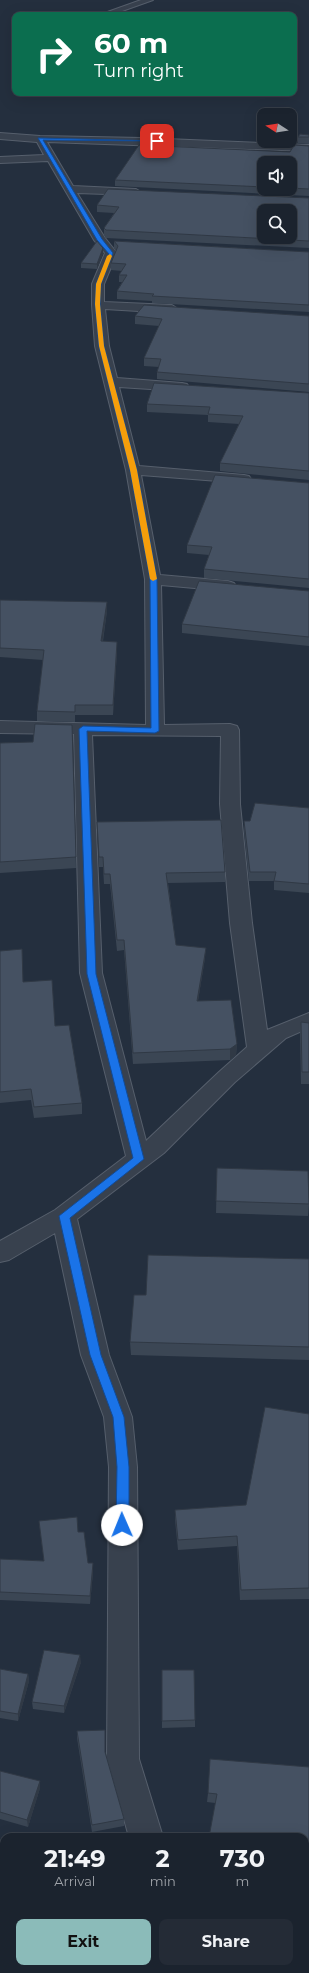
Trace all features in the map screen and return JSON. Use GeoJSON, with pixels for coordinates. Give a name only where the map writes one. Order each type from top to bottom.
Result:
{"type":"FeatureCollection","features":[{"type":"Feature","properties":{"kind":"street"},"geometry":{"type":"LineString","coordinates":[[112,12],[149,0]]}},
{"type":"Feature","properties":{"kind":"street"},"geometry":{"type":"LineString","coordinates":[[0,136],[40,139],[142,141],[309,148]]}},
{"type":"Feature","properties":{"kind":"street"},"geometry":{"type":"LineString","coordinates":[[40,139],[100,240],[111,253],[98,284],[98,304],[102,346],[134,470],[154,579],[155,731]]}},
{"type":"Feature","properties":{"kind":"street"},"geometry":{"type":"LineString","coordinates":[[0,160],[52,158]]}},
{"type":"Feature","properties":{"kind":"street"},"geometry":{"type":"LineString","coordinates":[[69,189],[149,193]]}},
{"type":"Feature","properties":{"kind":"street"},"geometry":{"type":"LineString","coordinates":[[103,242],[119,242]]}},
{"type":"Feature","properties":{"kind":"street"},"geometry":{"type":"LineString","coordinates":[[98,304],[184,310]]}},
{"type":"Feature","properties":{"kind":"street"},"geometry":{"type":"LineString","coordinates":[[111,382],[198,388]]}},
{"type":"Feature","properties":{"kind":"street"},"geometry":{"type":"LineString","coordinates":[[134,470],[256,480]]}},
{"type":"Feature","properties":{"kind":"street"},"geometry":{"type":"LineString","coordinates":[[154,579],[247,588]]}},
{"type":"Feature","properties":{"kind":"street"},"geometry":{"type":"LineString","coordinates":[[0,727],[155,731],[230,730],[230,804],[241,923],[259,1050]]}},
{"type":"Feature","properties":{"kind":"street"},"geometry":{"type":"LineString","coordinates":[[83,729],[91,974],[139,1159]]}},
{"type":"Feature","properties":{"kind":"street"},"geometry":{"type":"LineString","coordinates":[[0,1253],[64,1216],[155,1147],[227,1077],[278,1033],[309,1020]]}},
{"type":"Feature","properties":{"kind":"street"},"geometry":{"type":"LineString","coordinates":[[64,1216],[95,1355],[118,1417],[123,1467],[123,1759],[145,1833]]}},
{"type":"Feature","properties":{"kind":"building"},"geometry":{"type":"Polygon","coordinates":[[[300,134],[309,135],[309,137],[298,137],[300,134]]]}},
{"type":"Feature","properties":{"kind":"building"},"geometry":{"type":"Polygon","coordinates":[[[139,145],[290,152],[292,148],[297,148],[297,145],[309,146],[309,189],[297,188],[297,156],[257,156],[257,187],[115,180],[139,145]]]}},
{"type":"Feature","properties":{"kind":"building"},"geometry":{"type":"Polygon","coordinates":[[[108,189],[309,198],[309,241],[297,240],[297,204],[257,204],[257,238],[106,230],[104,228],[119,207],[97,205],[108,189]]]}},
{"type":"Feature","properties":{"kind":"building"},"geometry":{"type":"Polygon","coordinates":[[[97,241],[103,248],[97,264],[81,263],[97,241]]]}},
{"type":"Feature","properties":{"kind":"building"},"geometry":{"type":"Polygon","coordinates":[[[114,241],[309,252],[309,305],[152,296],[154,294],[117,291],[127,275],[119,275],[126,264],[111,263],[118,246],[114,241]]]}},
{"type":"Feature","properties":{"kind":"building"},"geometry":{"type":"Polygon","coordinates":[[[144,305],[309,316],[309,384],[157,372],[161,359],[144,358],[162,319],[135,316],[144,305]]]}},
{"type":"Feature","properties":{"kind":"building"},"geometry":{"type":"Polygon","coordinates":[[[154,383],[309,393],[309,471],[220,463],[243,416],[208,414],[210,407],[147,404],[154,383]]]}},
{"type":"Feature","properties":{"kind":"building"},"geometry":{"type":"Polygon","coordinates":[[[215,475],[309,483],[309,579],[204,569],[212,547],[187,545],[215,475]]]}},
{"type":"Feature","properties":{"kind":"building"},"geometry":{"type":"Polygon","coordinates":[[[199,581],[309,591],[309,637],[182,624],[199,581]]]}},
{"type":"Feature","properties":{"kind":"building"},"geometry":{"type":"Polygon","coordinates":[[[0,600],[107,602],[101,641],[117,642],[113,705],[75,705],[75,712],[37,711],[44,650],[0,648],[0,600]]]}},
{"type":"Feature","properties":{"kind":"building"},"geometry":{"type":"Polygon","coordinates":[[[35,724],[72,725],[76,857],[0,862],[0,743],[33,742],[35,724]]]}},
{"type":"Feature","properties":{"kind":"building"},"geometry":{"type":"Polygon","coordinates":[[[255,803],[309,808],[309,884],[274,881],[276,872],[250,872],[244,821],[250,821],[255,803]]]}},
{"type":"Feature","properties":{"kind":"building"},"geometry":{"type":"Polygon","coordinates":[[[221,820],[225,872],[166,873],[176,945],[206,948],[197,1001],[231,1000],[237,1044],[230,1049],[133,1053],[124,940],[117,940],[110,874],[104,874],[103,857],[99,857],[97,822],[221,820]]]}},
{"type":"Feature","properties":{"kind":"building"},"geometry":{"type":"Polygon","coordinates":[[[22,949],[23,982],[52,980],[55,1026],[69,1025],[82,1103],[34,1107],[31,1089],[0,1092],[0,951],[22,949]]]}},
{"type":"Feature","properties":{"kind":"building"},"geometry":{"type":"Polygon","coordinates":[[[301,1022],[309,1023],[309,1072],[302,1072],[301,1022]]]}},
{"type":"Feature","properties":{"kind":"building"},"geometry":{"type":"Polygon","coordinates":[[[217,1168],[308,1171],[309,1204],[216,1201],[217,1168]]]}},
{"type":"Feature","properties":{"kind":"building"},"geometry":{"type":"Polygon","coordinates":[[[148,1255],[309,1259],[309,1347],[130,1342],[134,1295],[146,1295],[148,1255]]]}},
{"type":"Feature","properties":{"kind":"building"},"geometry":{"type":"Polygon","coordinates":[[[265,1407],[309,1414],[309,1588],[241,1590],[237,1536],[178,1540],[175,1510],[246,1505],[265,1407]]]}},
{"type":"Feature","properties":{"kind":"building"},"geometry":{"type":"Polygon","coordinates":[[[77,1517],[78,1532],[84,1532],[88,1563],[93,1563],[90,1596],[0,1592],[0,1559],[44,1561],[39,1521],[77,1517]]]}},
{"type":"Feature","properties":{"kind":"building"},"geometry":{"type":"Polygon","coordinates":[[[44,1650],[80,1655],[64,1706],[32,1702],[44,1650]]]}},
{"type":"Feature","properties":{"kind":"building"},"geometry":{"type":"Polygon","coordinates":[[[0,1669],[28,1674],[18,1714],[0,1711],[0,1669]]]}},
{"type":"Feature","properties":{"kind":"building"},"geometry":{"type":"Polygon","coordinates":[[[162,1670],[194,1670],[195,1720],[162,1721],[162,1670]]]}},
{"type":"Feature","properties":{"kind":"building"},"geometry":{"type":"Polygon","coordinates":[[[105,1730],[105,1752],[124,1819],[92,1825],[77,1731],[105,1730]]]}},
{"type":"Feature","properties":{"kind":"building"},"geometry":{"type":"Polygon","coordinates":[[[210,1759],[309,1767],[309,1833],[210,1833],[217,1794],[208,1793],[210,1759]]]}},
{"type":"Feature","properties":{"kind":"building"},"geometry":{"type":"Polygon","coordinates":[[[0,1771],[40,1781],[27,1820],[0,1812],[0,1771]]]}},
{"type":"Feature","properties":{"kind":"slow traffic"},"geometry":{"type":"LineString","coordinates":[[110,256],[98,284],[98,304],[102,346],[134,470],[153,579]]}},
{"type":"Feature","properties":{"kind":"route"},"geometry":{"type":"LineString","coordinates":[[122,1525],[123,1467],[118,1417],[95,1355],[64,1216],[139,1159],[91,974],[83,729],[155,731],[154,579],[134,470],[102,346],[98,304],[98,284],[111,253],[100,240],[40,139],[157,141]]}}]}
